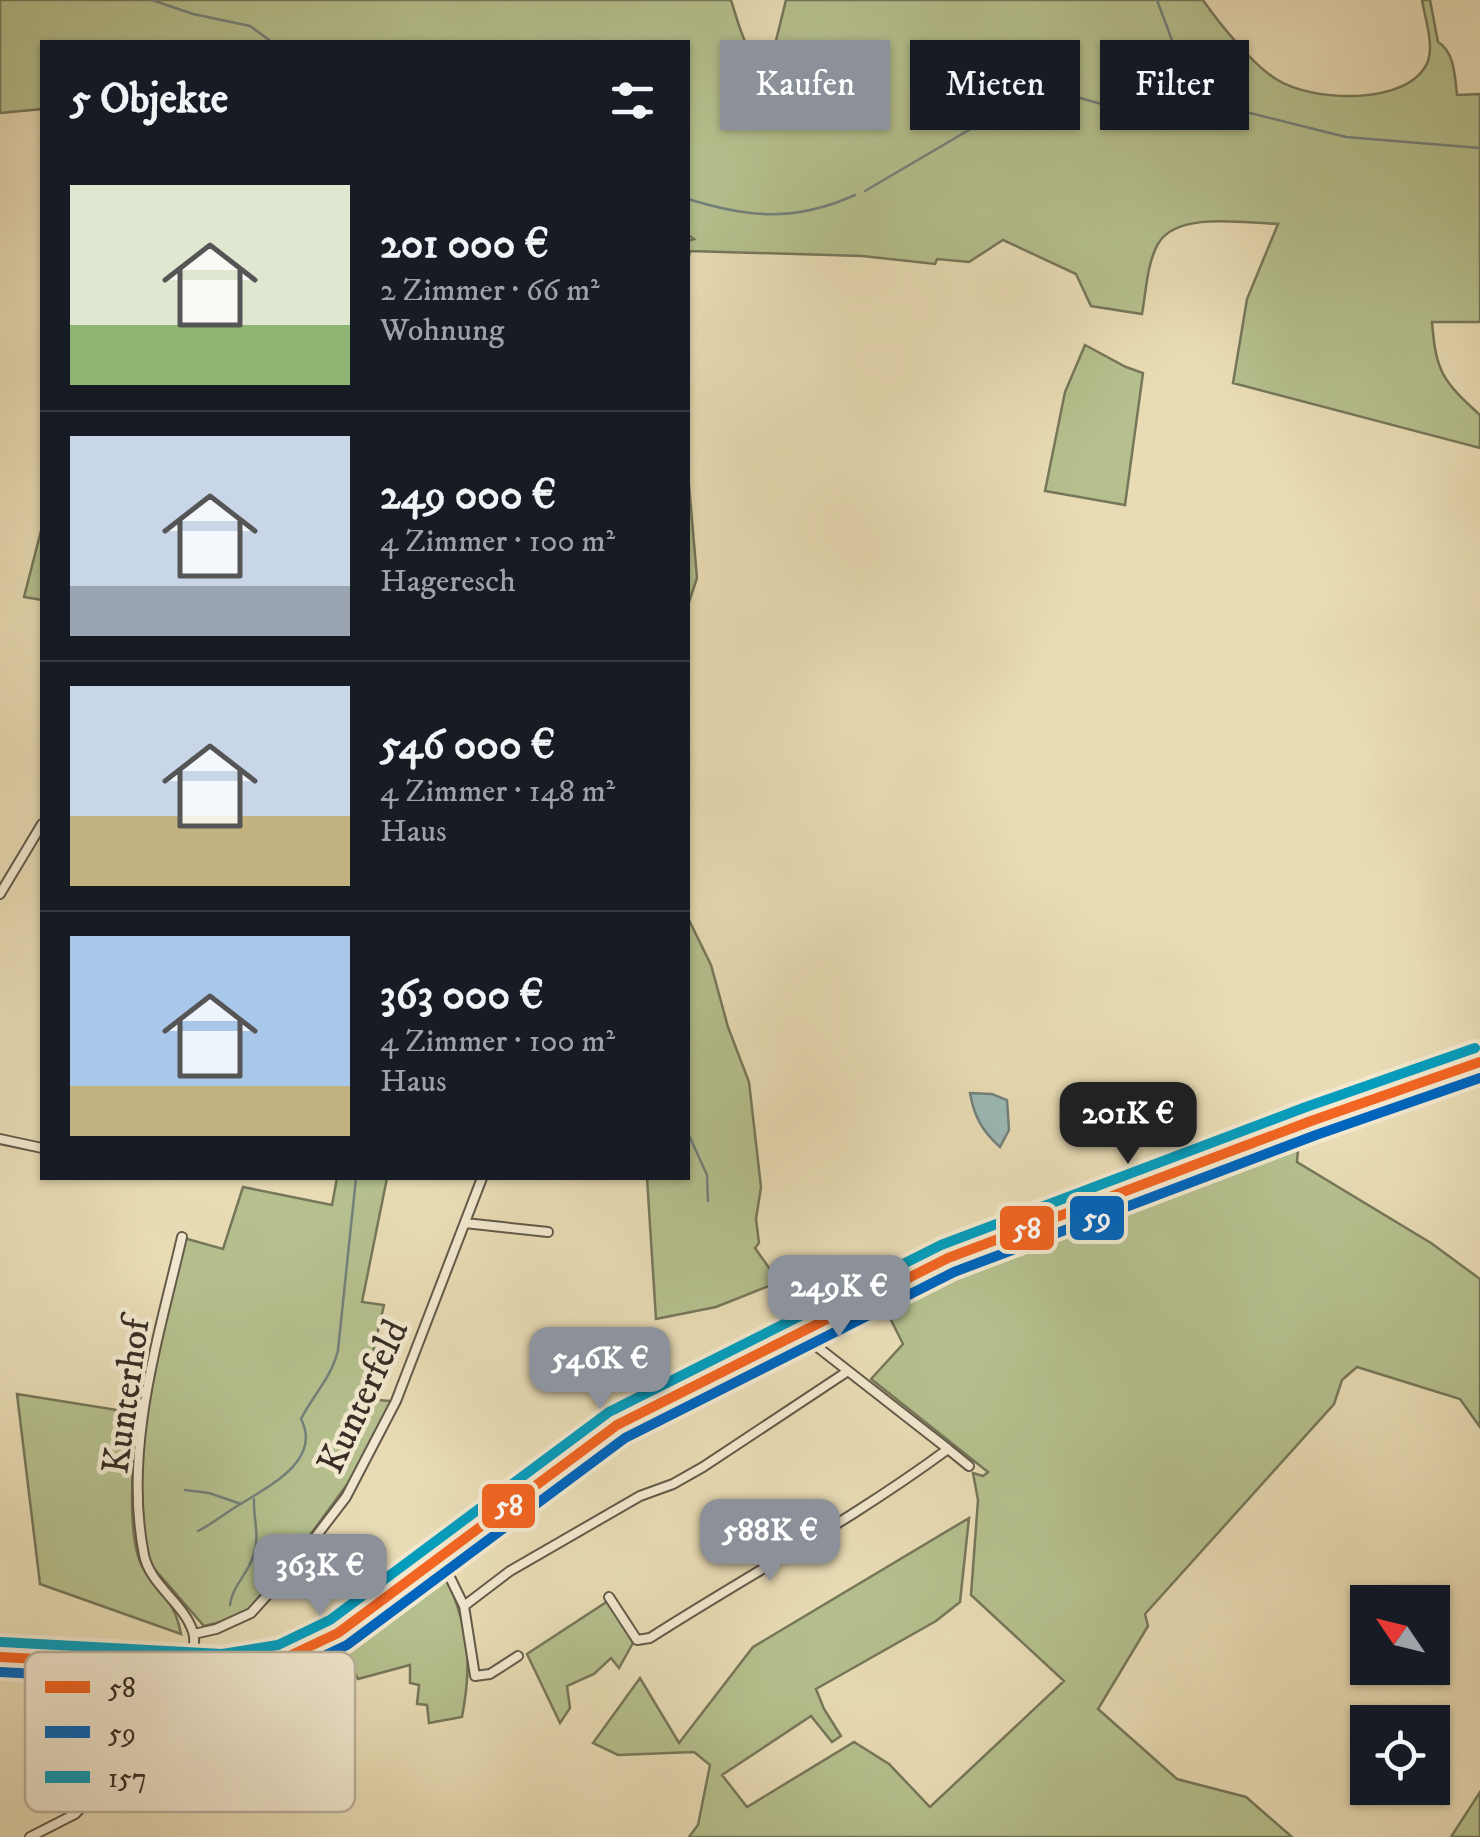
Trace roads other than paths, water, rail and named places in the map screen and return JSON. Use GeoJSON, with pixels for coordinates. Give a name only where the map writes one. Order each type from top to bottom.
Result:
{"type":"FeatureCollection","features":[{"type":"Feature","properties":{"kind":"main road"},"geometry":{"type":"LineString","coordinates":[[297,1652],[338,1633],[618,1425],[948,1258],[1311,1121],[1480,1062]]}},
{"type":"Feature","properties":{"kind":"main road"},"geometry":{"type":"LineString","coordinates":[[0,1657],[25,1658]]}},
{"type":"Feature","properties":{"kind":"street"},"geometry":{"type":"LineString","coordinates":[[0,894],[40,827]]}},
{"type":"Feature","properties":{"kind":"street"},"geometry":{"type":"LineString","coordinates":[[0,1139],[40,1148]]}},
{"type":"Feature","properties":{"kind":"street","name":"Kunterfeld"},"geometry":{"type":"LineString","coordinates":[[194,1634],[226,1626],[251,1614],[346,1497],[396,1401],[481,1180]]}},
{"type":"Feature","properties":{"kind":"street"},"geometry":{"type":"LineString","coordinates":[[465,1223],[548,1232]]}},
{"type":"Feature","properties":{"kind":"street","name":"Kunterhof"},"geometry":{"type":"LineString","coordinates":[[182,1237],[147,1392],[137,1477],[148,1570],[176,1602],[194,1634]]}},
{"type":"Feature","properties":{"kind":"street"},"geometry":{"type":"LineString","coordinates":[[802,1331],[969,1466]]}},
{"type":"Feature","properties":{"kind":"street"},"geometry":{"type":"LineString","coordinates":[[464,1606],[510,1571],[640,1496],[703,1467],[848,1371]]}},
{"type":"Feature","properties":{"kind":"street"},"geometry":{"type":"LineString","coordinates":[[609,1597],[638,1640],[650,1638],[747,1576],[805,1546],[948,1449]]}},
{"type":"Feature","properties":{"kind":"street"},"geometry":{"type":"LineString","coordinates":[[440,1556],[464,1606],[475,1676],[490,1674],[518,1656]]}},
{"type":"Feature","properties":{"kind":"street"},"geometry":{"type":"LineString","coordinates":[[192,1652],[194,1634]]}},
{"type":"Feature","properties":{"kind":"street"},"geometry":{"type":"LineString","coordinates":[[30,1837],[77,1812]]}},
{"type":"Feature","properties":{"kind":"water"},"geometry":{"type":"Polygon","coordinates":[[[970,1093],[992,1094],[1007,1100],[1009,1130],[1000,1147],[980,1123],[970,1093]]]}},
{"type":"Feature","properties":{"kind":"waterway"},"geometry":{"type":"LineString","coordinates":[[152,0],[193,14],[250,26],[269,40]]}},
{"type":"Feature","properties":{"kind":"waterway"},"geometry":{"type":"LineString","coordinates":[[1157,0],[1172,40]]}},
{"type":"Feature","properties":{"kind":"waterway"},"geometry":{"type":"LineString","coordinates":[[865,191],[1020,100],[1052,90],[1100,104]]}},
{"type":"Feature","properties":{"kind":"waterway"},"geometry":{"type":"LineString","coordinates":[[1250,113],[1346,137],[1480,148]]}},
{"type":"Feature","properties":{"kind":"waterway"},"geometry":{"type":"LineString","coordinates":[[690,200],[731,210],[772,214],[812,210],[855,195]]}},
{"type":"Feature","properties":{"kind":"waterway"},"geometry":{"type":"LineString","coordinates":[[1320,1126],[1480,1070]]}},
{"type":"Feature","properties":{"kind":"waterway"},"geometry":{"type":"LineString","coordinates":[[690,1137],[707,1175],[708,1201]]}},
{"type":"Feature","properties":{"kind":"waterway"},"geometry":{"type":"LineString","coordinates":[[198,1531],[286,1474],[304,1449],[306,1435],[301,1419],[327,1377],[338,1350],[356,1180]]}},
{"type":"Feature","properties":{"kind":"waterway"},"geometry":{"type":"LineString","coordinates":[[185,1490],[241,1504]]}},
{"type":"Feature","properties":{"kind":"waterway"},"geometry":{"type":"LineString","coordinates":[[230,1605],[256,1547],[254,1499]]}}]}
